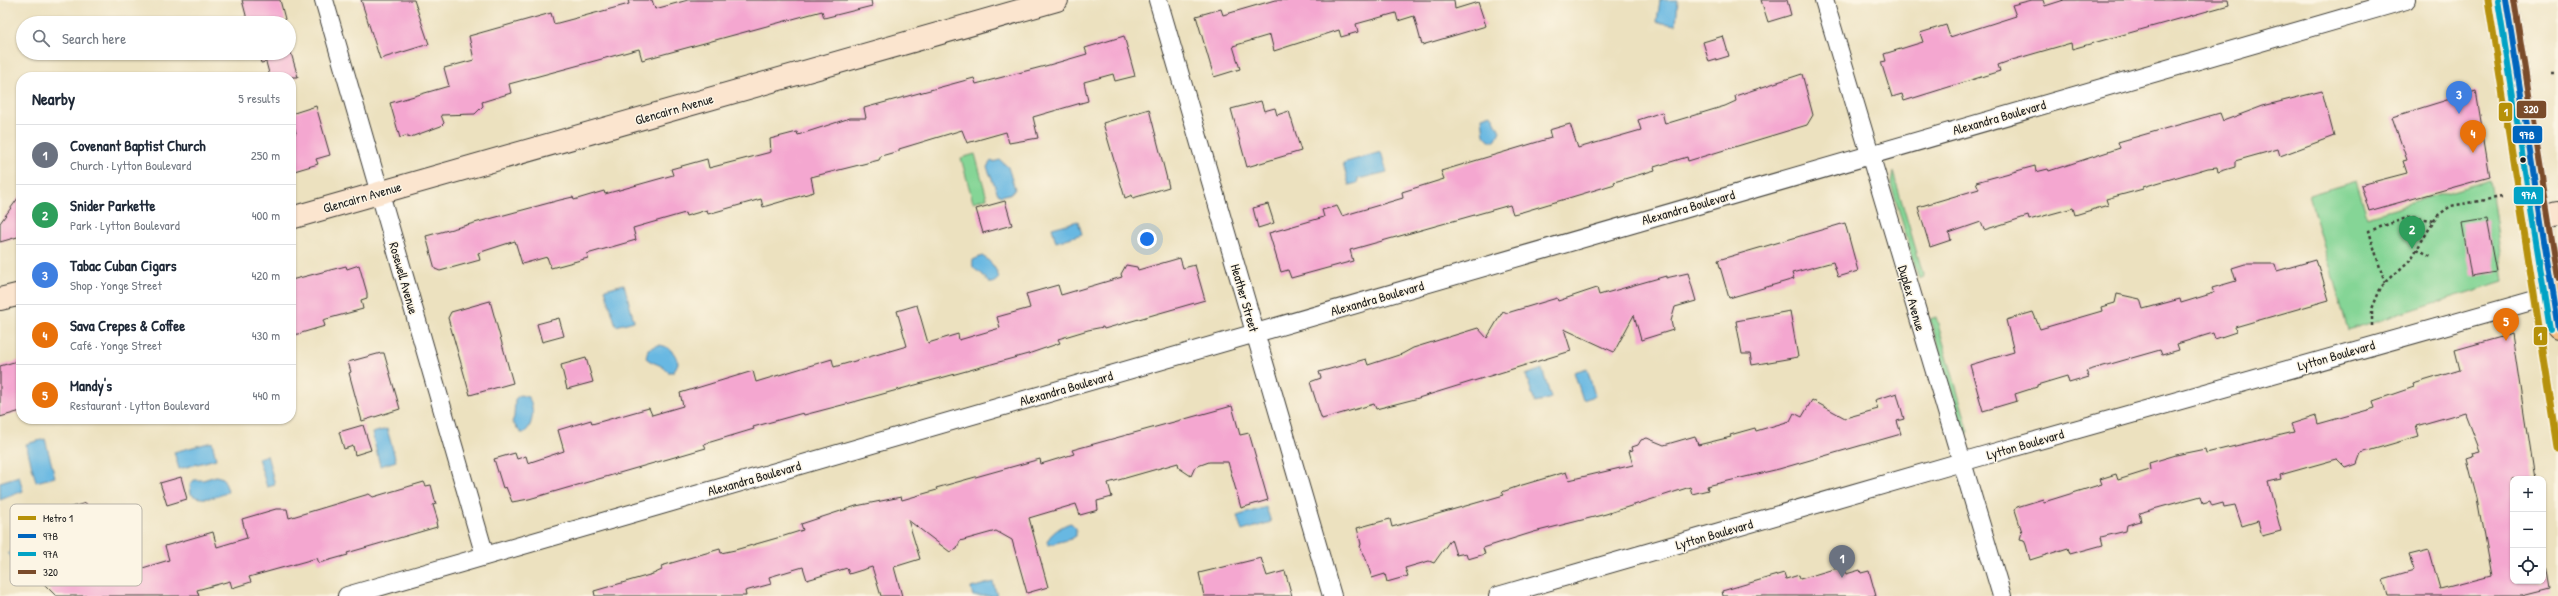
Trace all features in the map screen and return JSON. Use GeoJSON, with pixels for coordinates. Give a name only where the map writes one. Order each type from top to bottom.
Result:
{"type":"FeatureCollection","features":[{"type":"Feature","properties":{"kind":"main road"},"geometry":{"type":"LineString","coordinates":[[2506,0],[2549,216],[2553,295],[2558,329]]}},
{"type":"Feature","properties":{"kind":"street","name":"Rosewell Avenue"},"geometry":{"type":"LineString","coordinates":[[324,0],[485,556]]}},
{"type":"Feature","properties":{"kind":"street","name":"Glencairn Avenue"},"geometry":{"type":"LineString","coordinates":[[296,217],[1057,0]]}},
{"type":"Feature","properties":{"kind":"street","name":"Heather Street"},"geometry":{"type":"LineString","coordinates":[[1158,0],[1332,596]]}},
{"type":"Feature","properties":{"kind":"street","name":"Duplex Avenue"},"geometry":{"type":"LineString","coordinates":[[1824,0],[1960,462],[2002,596]]}},
{"type":"Feature","properties":{"kind":"street","name":"Alexandra Boulevard"},"geometry":{"type":"LineString","coordinates":[[347,596],[2406,0]]}},
{"type":"Feature","properties":{"kind":"street"},"geometry":{"type":"LineString","coordinates":[[0,300],[16,295]]}},
{"type":"Feature","properties":{"kind":"street","name":"Lytton Boulevard"},"geometry":{"type":"LineString","coordinates":[[1498,596],[1960,462],[2553,295]]}},
{"type":"Feature","properties":{"kind":"path"},"geometry":{"type":"LineString","coordinates":[[2551,74],[2556,74]]}},
{"type":"Feature","properties":{"kind":"path"},"geometry":{"type":"LineString","coordinates":[[2372,326],[2372,309],[2384,284],[2411,259],[2434,221],[2450,206],[2502,197]]}},
{"type":"Feature","properties":{"kind":"path"},"geometry":{"type":"LineString","coordinates":[[2384,284],[2369,230],[2412,216],[2434,221]]}},
{"type":"Feature","properties":{"kind":"path"},"geometry":{"type":"LineString","coordinates":[[2417,249],[2433,257]]}},
{"type":"Feature","properties":{"kind":"green space"},"geometry":{"type":"Polygon","coordinates":[[[975,154],[987,198],[973,202],[961,158],[975,154]]]}},
{"type":"Feature","properties":{"kind":"green space"},"geometry":{"type":"Polygon","coordinates":[[[1893,172],[1924,277],[1919,279],[1891,184],[1893,172]]]}},
{"type":"Feature","properties":{"kind":"green space"},"geometry":{"type":"Polygon","coordinates":[[[2490,180],[2504,281],[2348,330],[2309,195],[2356,181],[2367,216],[2490,180]]]}},
{"type":"Feature","properties":{"kind":"green space"},"geometry":{"type":"Polygon","coordinates":[[[1936,317],[1969,432],[1966,434],[1960,420],[1930,319],[1936,317]]]}},
{"type":"Feature","properties":{"kind":"water"},"geometry":{"type":"Polygon","coordinates":[[[1660,0],[1678,0],[1676,25],[1657,22],[1660,0]]]}},
{"type":"Feature","properties":{"kind":"water"},"geometry":{"type":"Polygon","coordinates":[[[1491,114],[1500,131],[1495,141],[1489,141],[1484,135],[1482,117],[1491,114]]]}},
{"type":"Feature","properties":{"kind":"water"},"geometry":{"type":"Polygon","coordinates":[[[1381,152],[1387,172],[1358,179],[1357,183],[1349,185],[1343,163],[1381,152]]]}},
{"type":"Feature","properties":{"kind":"water"},"geometry":{"type":"Polygon","coordinates":[[[1000,160],[1008,167],[1015,189],[1012,193],[1001,196],[998,194],[987,167],[991,161],[993,162],[1000,160]]]}},
{"type":"Feature","properties":{"kind":"water"},"geometry":{"type":"Polygon","coordinates":[[[1078,221],[1082,234],[1056,242],[1052,228],[1078,221]]]}},
{"type":"Feature","properties":{"kind":"water"},"geometry":{"type":"Polygon","coordinates":[[[982,256],[991,263],[998,274],[999,278],[993,283],[989,283],[973,266],[973,260],[982,256]]]}},
{"type":"Feature","properties":{"kind":"water"},"geometry":{"type":"Polygon","coordinates":[[[624,284],[634,321],[616,326],[605,289],[624,284]]]}},
{"type":"Feature","properties":{"kind":"water"},"geometry":{"type":"Polygon","coordinates":[[[658,345],[665,346],[671,350],[675,356],[678,363],[674,372],[668,372],[663,367],[646,358],[648,349],[658,345]]]}},
{"type":"Feature","properties":{"kind":"water"},"geometry":{"type":"Polygon","coordinates":[[[1587,368],[1595,396],[1583,400],[1574,372],[1587,368]]]}},
{"type":"Feature","properties":{"kind":"water"},"geometry":{"type":"Polygon","coordinates":[[[1542,369],[1551,398],[1535,403],[1526,375],[1542,369]]]}},
{"type":"Feature","properties":{"kind":"water"},"geometry":{"type":"Polygon","coordinates":[[[520,395],[528,397],[532,405],[531,422],[527,430],[523,433],[521,433],[512,422],[514,417],[515,399],[520,395]]]}},
{"type":"Feature","properties":{"kind":"water"},"geometry":{"type":"Polygon","coordinates":[[[387,429],[396,461],[380,466],[372,433],[387,429]]]}},
{"type":"Feature","properties":{"kind":"water"},"geometry":{"type":"Polygon","coordinates":[[[45,439],[55,477],[36,482],[26,444],[45,439]]]}},
{"type":"Feature","properties":{"kind":"water"},"geometry":{"type":"Polygon","coordinates":[[[212,442],[216,459],[179,469],[174,452],[212,442]]]}},
{"type":"Feature","properties":{"kind":"water"},"geometry":{"type":"Polygon","coordinates":[[[267,455],[275,485],[267,487],[258,458],[267,455]]]}},
{"type":"Feature","properties":{"kind":"water"},"geometry":{"type":"Polygon","coordinates":[[[19,476],[23,491],[0,500],[0,482],[19,476]]]}},
{"type":"Feature","properties":{"kind":"water"},"geometry":{"type":"Polygon","coordinates":[[[216,476],[223,478],[228,490],[226,493],[204,498],[199,498],[191,494],[190,485],[194,480],[203,480],[216,476]]]}},
{"type":"Feature","properties":{"kind":"water"},"geometry":{"type":"Polygon","coordinates":[[[1266,507],[1271,522],[1242,531],[1237,516],[1266,507]]]}},
{"type":"Feature","properties":{"kind":"water"},"geometry":{"type":"Polygon","coordinates":[[[1071,523],[1076,528],[1076,536],[1071,539],[1048,545],[1048,539],[1054,533],[1061,527],[1071,523]]]}},
{"type":"Feature","properties":{"kind":"water"},"geometry":{"type":"Polygon","coordinates":[[[993,582],[997,596],[973,596],[971,588],[993,582]]]}},
{"type":"Feature","properties":{"kind":"building"},"geometry":{"type":"Polygon","coordinates":[[[242,0],[280,0],[284,16],[246,16],[242,0]]]}},
{"type":"Feature","properties":{"kind":"building"},"geometry":{"type":"Polygon","coordinates":[[[361,0],[414,0],[429,44],[380,59],[361,0]]]}},
{"type":"Feature","properties":{"kind":"building"},"geometry":{"type":"Polygon","coordinates":[[[628,0],[652,0],[655,9],[688,0],[871,0],[872,6],[824,18],[822,11],[642,60],[639,49],[509,84],[511,93],[482,102],[483,106],[475,114],[441,115],[444,123],[441,126],[408,138],[408,135],[400,138],[390,103],[449,86],[444,68],[474,60],[469,36],[551,13],[554,24],[629,4],[628,0]]]}},
{"type":"Feature","properties":{"kind":"building"},"geometry":{"type":"Polygon","coordinates":[[[1275,0],[1454,0],[1455,9],[1478,2],[1486,26],[1422,45],[1414,16],[1398,21],[1396,13],[1356,24],[1358,32],[1341,37],[1339,30],[1274,51],[1270,35],[1233,46],[1240,69],[1214,77],[1196,16],[1221,9],[1223,15],[1275,0]]]}},
{"type":"Feature","properties":{"kind":"building"},"geometry":{"type":"Polygon","coordinates":[[[1761,0],[1787,0],[1791,15],[1768,22],[1761,0]]]}},
{"type":"Feature","properties":{"kind":"building"},"geometry":{"type":"Polygon","coordinates":[[[2032,0],[2043,0],[2045,6],[2064,0],[2228,0],[2229,5],[2072,49],[2071,43],[2012,60],[1998,65],[2000,71],[1904,101],[1902,94],[1892,97],[1881,62],[1886,61],[1884,54],[1923,42],[1920,33],[1946,25],[1950,37],[2016,16],[2012,5],[2032,0]]]}},
{"type":"Feature","properties":{"kind":"building"},"geometry":{"type":"Polygon","coordinates":[[[1124,36],[1135,76],[1115,81],[1113,74],[1084,82],[1088,101],[1033,117],[1038,138],[1009,143],[1006,132],[967,143],[962,130],[899,149],[899,151],[881,156],[879,160],[811,177],[814,192],[763,207],[761,199],[708,214],[707,210],[686,216],[685,213],[633,228],[636,240],[587,254],[588,258],[551,268],[547,257],[522,264],[515,241],[478,253],[480,260],[440,271],[435,269],[426,236],[560,200],[573,197],[574,200],[604,191],[605,194],[673,175],[671,169],[707,159],[709,168],[771,152],[770,139],[797,132],[798,135],[850,118],[866,118],[864,108],[974,78],[976,84],[1049,65],[1087,54],[1085,48],[1124,36]]]}},
{"type":"Feature","properties":{"kind":"building"},"geometry":{"type":"Polygon","coordinates":[[[1723,36],[1729,56],[1709,62],[1703,42],[1723,36]]]}},
{"type":"Feature","properties":{"kind":"building"},"geometry":{"type":"Polygon","coordinates":[[[260,60],[293,60],[298,77],[296,77],[296,72],[269,72],[266,62],[261,63],[260,60]]]}},
{"type":"Feature","properties":{"kind":"building"},"geometry":{"type":"Polygon","coordinates":[[[1802,74],[1813,115],[1807,125],[1688,161],[1687,157],[1654,167],[1655,170],[1614,182],[1615,184],[1522,212],[1513,214],[1510,205],[1350,250],[1353,261],[1291,278],[1288,270],[1281,272],[1269,233],[1324,217],[1322,210],[1337,206],[1342,216],[1403,198],[1402,192],[1444,179],[1441,171],[1551,138],[1549,130],[1570,124],[1578,148],[1641,130],[1638,120],[1662,112],[1665,124],[1725,106],[1736,101],[1735,96],[1802,74]]]}},
{"type":"Feature","properties":{"kind":"building"},"geometry":{"type":"Polygon","coordinates":[[[2322,91],[2334,136],[2280,156],[2278,149],[2235,161],[2235,167],[2218,172],[2217,167],[2208,168],[2143,187],[2143,189],[2106,199],[2108,205],[2075,215],[2073,208],[2029,220],[2028,216],[1984,230],[1981,222],[1949,233],[1951,240],[1930,247],[1918,207],[1979,189],[1976,182],[2035,166],[2036,172],[2048,169],[2049,171],[2120,148],[2118,142],[2220,113],[2223,121],[2263,106],[2322,91]]]}},
{"type":"Feature","properties":{"kind":"building"},"geometry":{"type":"Polygon","coordinates":[[[2476,91],[2490,177],[2369,211],[2361,185],[2407,173],[2403,161],[2407,160],[2392,117],[2476,91]]]}},
{"type":"Feature","properties":{"kind":"building"},"geometry":{"type":"Polygon","coordinates":[[[1261,101],[1264,111],[1275,108],[1277,115],[1289,111],[1301,151],[1247,167],[1231,109],[1261,101]]]}},
{"type":"Feature","properties":{"kind":"building"},"geometry":{"type":"Polygon","coordinates":[[[316,106],[330,155],[316,159],[318,164],[296,171],[296,133],[296,112],[316,106]]]}},
{"type":"Feature","properties":{"kind":"building"},"geometry":{"type":"Polygon","coordinates":[[[1149,109],[1169,187],[1133,198],[1132,195],[1125,198],[1103,123],[1149,109]]]}},
{"type":"Feature","properties":{"kind":"building"},"geometry":{"type":"Polygon","coordinates":[[[16,201],[16,237],[0,242],[0,223],[16,201]]]}},
{"type":"Feature","properties":{"kind":"building"},"geometry":{"type":"Polygon","coordinates":[[[1005,201],[1012,225],[983,233],[976,209],[1005,201]]]}},
{"type":"Feature","properties":{"kind":"building"},"geometry":{"type":"Polygon","coordinates":[[[1268,204],[1274,223],[1258,228],[1253,208],[1268,204]]]}},
{"type":"Feature","properties":{"kind":"building"},"geometry":{"type":"Polygon","coordinates":[[[2486,219],[2496,272],[2471,276],[2462,223],[2486,219]]]}},
{"type":"Feature","properties":{"kind":"building"},"geometry":{"type":"Polygon","coordinates":[[[1845,223],[1858,271],[1838,277],[1833,262],[1792,273],[1794,279],[1729,298],[1718,260],[1845,223]]]}},
{"type":"Feature","properties":{"kind":"building"},"geometry":{"type":"Polygon","coordinates":[[[1180,258],[1183,268],[1195,265],[1205,300],[1104,329],[1103,327],[1088,330],[1058,339],[1060,343],[1028,354],[850,403],[804,415],[803,413],[753,427],[754,429],[704,444],[706,448],[529,499],[512,502],[506,487],[503,488],[494,459],[515,453],[517,459],[526,456],[528,463],[564,451],[558,430],[591,420],[592,424],[649,408],[652,415],[683,406],[680,393],[753,371],[756,382],[832,359],[834,367],[907,346],[897,311],[917,305],[928,343],[958,334],[959,340],[1000,328],[997,317],[1030,308],[1026,294],[1058,285],[1061,295],[1122,277],[1121,274],[1126,265],[1137,267],[1138,270],[1180,258]]]}},
{"type":"Feature","properties":{"kind":"building"},"geometry":{"type":"Polygon","coordinates":[[[2315,260],[2317,266],[2319,266],[2329,300],[2235,327],[2236,332],[2215,339],[2213,333],[2177,344],[2179,350],[2162,355],[2160,350],[2086,371],[2089,377],[2069,383],[2067,376],[2037,385],[2037,387],[2015,394],[2017,401],[1983,411],[1970,365],[2014,352],[2006,320],[2033,312],[2040,329],[2102,311],[2101,307],[2115,303],[2117,294],[2140,299],[2143,309],[2180,299],[2181,303],[2214,293],[2212,288],[2236,281],[2232,268],[2245,264],[2275,264],[2277,271],[2315,260]]]}},
{"type":"Feature","properties":{"kind":"building"},"geometry":{"type":"Polygon","coordinates":[[[359,265],[367,293],[367,298],[361,300],[363,309],[323,320],[325,326],[296,335],[296,279],[346,266],[347,269],[359,265]]]}},
{"type":"Feature","properties":{"kind":"building"},"geometry":{"type":"Polygon","coordinates":[[[1688,273],[1696,301],[1675,307],[1671,321],[1673,330],[1641,340],[1634,315],[1614,352],[1564,329],[1571,351],[1415,399],[1376,409],[1374,404],[1322,419],[1320,414],[1310,382],[1321,378],[1319,372],[1366,359],[1368,365],[1402,354],[1413,348],[1478,328],[1487,338],[1503,311],[1507,313],[1557,298],[1558,301],[1597,288],[1599,295],[1666,276],[1666,278],[1688,273]]]}},
{"type":"Feature","properties":{"kind":"building"},"geometry":{"type":"Polygon","coordinates":[[[490,301],[513,383],[470,395],[448,318],[451,312],[490,301]]]}},
{"type":"Feature","properties":{"kind":"building"},"geometry":{"type":"Polygon","coordinates":[[[1790,311],[1798,357],[1752,365],[1750,354],[1742,354],[1736,321],[1790,311]]]}},
{"type":"Feature","properties":{"kind":"building"},"geometry":{"type":"Polygon","coordinates":[[[559,318],[564,336],[542,342],[537,324],[559,318]]]}},
{"type":"Feature","properties":{"kind":"building"},"geometry":{"type":"Polygon","coordinates":[[[2512,334],[2534,476],[2510,476],[2510,584],[2546,584],[2546,565],[2550,589],[2522,596],[2388,596],[2383,579],[2414,570],[2409,555],[2429,550],[2440,589],[2491,576],[2477,498],[2467,459],[2473,457],[2472,453],[2480,451],[2465,412],[2416,426],[2419,436],[2361,453],[2357,464],[2346,468],[2337,459],[2280,475],[2281,479],[2268,482],[2281,531],[2262,536],[2258,521],[2242,526],[2235,505],[2224,507],[2223,503],[2212,506],[2210,501],[2203,503],[2201,496],[2139,513],[2141,521],[2127,525],[2126,531],[2101,537],[2103,545],[2070,554],[2068,548],[2030,560],[2024,540],[2020,539],[2022,532],[2015,510],[2017,507],[2043,499],[2044,502],[2102,484],[2100,479],[2116,474],[2118,480],[2150,470],[2149,463],[2176,455],[2205,449],[2206,453],[2294,432],[2291,424],[2316,416],[2318,424],[2375,408],[2373,401],[2414,387],[2413,384],[2460,370],[2455,350],[2512,334]]]}},
{"type":"Feature","properties":{"kind":"building"},"geometry":{"type":"Polygon","coordinates":[[[384,353],[400,409],[362,421],[349,373],[351,372],[348,362],[384,353]]]}},
{"type":"Feature","properties":{"kind":"building"},"geometry":{"type":"Polygon","coordinates":[[[586,358],[593,382],[567,389],[561,365],[586,358]]]}},
{"type":"Feature","properties":{"kind":"building"},"geometry":{"type":"Polygon","coordinates":[[[16,361],[16,412],[0,417],[0,366],[16,361]]]}},
{"type":"Feature","properties":{"kind":"building"},"geometry":{"type":"Polygon","coordinates":[[[1897,393],[1904,419],[1897,421],[1901,434],[1779,469],[1707,486],[1708,490],[1692,494],[1690,487],[1606,514],[1534,532],[1483,548],[1485,554],[1468,559],[1466,553],[1456,555],[1451,539],[1434,563],[1429,561],[1405,568],[1408,576],[1387,582],[1385,574],[1372,578],[1365,556],[1360,547],[1361,544],[1357,528],[1390,519],[1392,527],[1504,495],[1502,492],[1566,472],[1569,480],[1633,465],[1629,451],[1633,450],[1632,447],[1638,445],[1641,440],[1647,438],[1664,445],[1695,436],[1698,445],[1731,437],[1730,435],[1755,428],[1756,431],[1790,421],[1794,413],[1802,417],[1812,400],[1845,418],[1878,409],[1875,400],[1897,393]]]}},
{"type":"Feature","properties":{"kind":"building"},"geometry":{"type":"Polygon","coordinates":[[[1232,406],[1240,435],[1249,433],[1268,500],[1241,508],[1228,462],[1209,462],[1195,467],[1191,476],[1179,468],[1178,463],[1108,483],[1112,497],[1097,501],[1098,510],[1080,515],[1076,504],[1029,518],[1048,587],[1027,593],[1012,540],[996,531],[960,541],[957,549],[950,552],[908,520],[920,559],[894,567],[902,596],[881,596],[872,567],[849,574],[847,568],[807,580],[803,567],[769,577],[771,584],[745,591],[746,596],[595,596],[594,591],[653,574],[662,570],[661,566],[720,549],[721,553],[784,536],[803,530],[801,524],[856,506],[901,497],[902,500],[937,490],[936,488],[1040,459],[1041,464],[1074,454],[1072,450],[1232,406]]]}},
{"type":"Feature","properties":{"kind":"building"},"geometry":{"type":"Polygon","coordinates":[[[363,425],[371,450],[355,455],[353,446],[344,449],[339,432],[363,425]]]}},
{"type":"Feature","properties":{"kind":"building"},"geometry":{"type":"Polygon","coordinates":[[[181,477],[187,499],[167,505],[160,483],[181,477]]]}},
{"type":"Feature","properties":{"kind":"building"},"geometry":{"type":"Polygon","coordinates":[[[424,482],[426,486],[431,485],[436,504],[433,505],[438,521],[436,522],[437,527],[347,553],[348,555],[319,563],[317,558],[249,577],[251,582],[232,588],[230,581],[197,590],[199,596],[56,596],[46,586],[142,586],[142,568],[169,560],[165,546],[213,532],[217,547],[247,538],[242,519],[276,509],[287,509],[289,518],[369,494],[373,497],[424,482]]]}},
{"type":"Feature","properties":{"kind":"building"},"geometry":{"type":"Polygon","coordinates":[[[1261,558],[1267,576],[1285,571],[1292,596],[1204,596],[1199,573],[1261,558]]]}},
{"type":"Feature","properties":{"kind":"building"},"geometry":{"type":"Polygon","coordinates":[[[1844,566],[1846,574],[1860,570],[1861,573],[1869,571],[1876,596],[1723,596],[1722,591],[1784,573],[1786,579],[1799,575],[1800,579],[1844,566]]]}},
{"type":"Feature","properties":{"kind":"metro line","name":"1"},"geometry":{"type":"LineString","coordinates":[[2488,0],[2558,448]]}},
{"type":"Feature","properties":{"kind":"transit line","name":"97B"},"geometry":{"type":"LineString","coordinates":[[2506,0],[2558,329]]}},
{"type":"Feature","properties":{"kind":"transit line","name":"320"},"geometry":{"type":"LineString","coordinates":[[2514,0],[2558,278]]}},
{"type":"Feature","properties":{"kind":"transit line","name":"97A"},"geometry":{"type":"LineString","coordinates":[[2498,1],[2550,330]]}},
{"type":"Feature","properties":{"kind":"place","name":"Tabac Cuban Cigars"},"geometry":{"type":"Point","coordinates":[2459,114]}},
{"type":"Feature","properties":{"kind":"place","name":"Sava Crepes & Coffee"},"geometry":{"type":"Point","coordinates":[2473,153]}},
{"type":"Feature","properties":{"kind":"place","name":"Snider Parkette"},"geometry":{"type":"Point","coordinates":[2412,249]}},
{"type":"Feature","properties":{"kind":"place","name":"Mandy's"},"geometry":{"type":"Point","coordinates":[2506,341]}},
{"type":"Feature","properties":{"kind":"place","name":"Covenant Baptist Church"},"geometry":{"type":"Point","coordinates":[1842,578]}}]}
